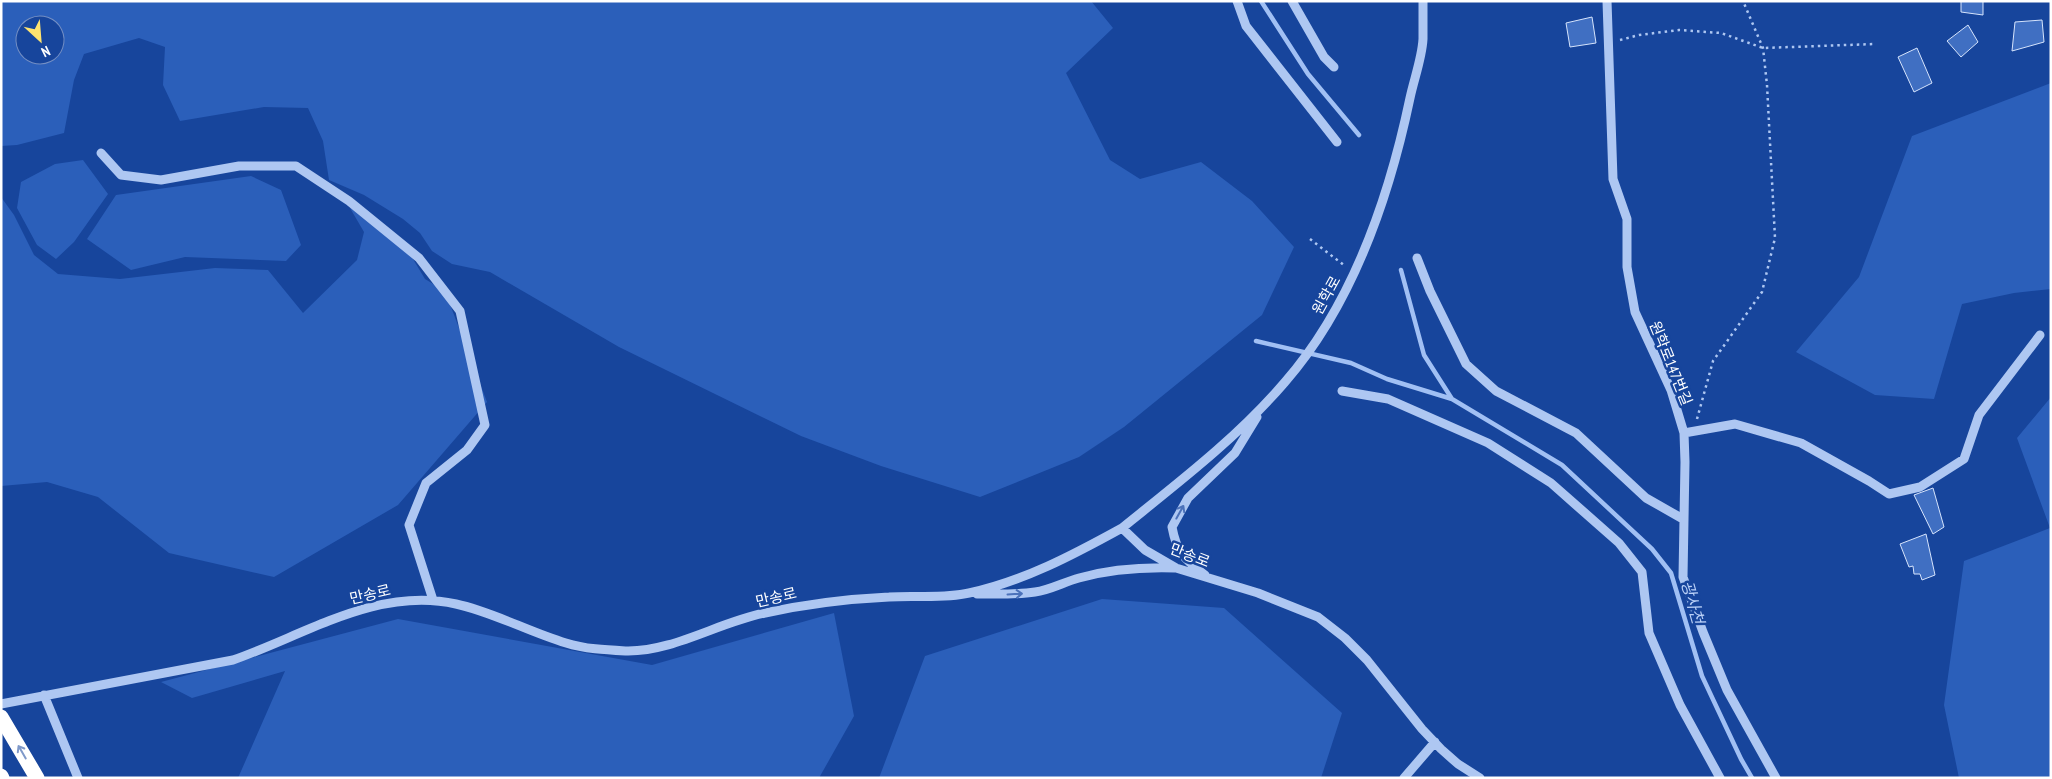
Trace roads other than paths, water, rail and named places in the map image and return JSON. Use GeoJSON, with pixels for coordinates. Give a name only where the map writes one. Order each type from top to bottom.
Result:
{"type":"FeatureCollection","features":[{"type":"Feature","properties":{"kind":"highway"},"geometry":{"type":"LineString","coordinates":[[4,722],[37,778]]}},
{"type":"Feature","properties":{"kind":"street"},"geometry":{"type":"LineString","coordinates":[[1237,1],[1246,26],[1337,142]]}},
{"type":"Feature","properties":{"kind":"street"},"geometry":{"type":"LineString","coordinates":[[1292,1],[1324,57],[1334,67]]}},
{"type":"Feature","properties":{"kind":"street","name":"원학로"},"geometry":{"type":"LineString","coordinates":[[1122,528],[1225,444],[1286,382],[1307,354],[1330,317],[1354,273],[1369,237],[1401,143],[1423,41],[1423,1]]}},
{"type":"Feature","properties":{"kind":"street","name":"원학로147번길"},"geometry":{"type":"LineString","coordinates":[[1607,1],[1613,179],[1627,219],[1628,267],[1635,312],[1671,390],[1684,433],[1683,577],[1727,690],[1776,778]]}},
{"type":"Feature","properties":{"kind":"street"},"geometry":{"type":"LineString","coordinates":[[101,153],[121,174],[161,180],[239,166],[296,166],[349,201],[419,258],[460,311],[485,425],[467,450],[426,484],[409,525],[433,600]]}},
{"type":"Feature","properties":{"kind":"street"},"geometry":{"type":"LineString","coordinates":[[1417,258],[1430,291],[1466,364],[1496,390],[1576,433],[1646,498],[1683,519]]}},
{"type":"Feature","properties":{"kind":"street"},"geometry":{"type":"LineString","coordinates":[[1684,433],[1735,424],[1801,443],[1869,480],[1889,494],[1920,487],[1964,459],[1978,415],[2040,335]]}},
{"type":"Feature","properties":{"kind":"street"},"geometry":{"type":"LineString","coordinates":[[1342,390],[1388,399],[1488,443],[1551,483],[1619,542],[1642,572],[1649,633],[1680,705],[1720,778]]}},
{"type":"Feature","properties":{"kind":"street"},"geometry":{"type":"LineString","coordinates":[[1210,578],[1183,558],[1175,545],[1172,527],[1188,498],[1235,454],[1264,404]]}},
{"type":"Feature","properties":{"kind":"street","name":"만송로"},"geometry":{"type":"LineString","coordinates":[[1,704],[233,660],[270,647],[358,610],[395,602],[433,600],[457,604],[567,643],[597,649],[628,651],[652,648],[760,614],[809,603],[848,599],[966,594],[1020,579],[1064,560],[1122,528],[1145,550],[1176,568],[1282,601],[1318,617],[1367,660],[1435,742],[1458,764],[1480,778]]}},
{"type":"Feature","properties":{"kind":"street"},"geometry":{"type":"LineString","coordinates":[[966,594],[1037,592],[1078,578],[1111,570],[1149,567],[1176,568]]}},
{"type":"Feature","properties":{"kind":"street"},"geometry":{"type":"LineString","coordinates":[[44,695],[78,778]]}},
{"type":"Feature","properties":{"kind":"street"},"geometry":{"type":"LineString","coordinates":[[1404,778],[1435,742]]}},
{"type":"Feature","properties":{"kind":"waterway"},"geometry":{"type":"LineString","coordinates":[[1261,1],[1308,74],[1359,135]]}},
{"type":"Feature","properties":{"kind":"waterway","name":"광사천"},"geometry":{"type":"LineString","coordinates":[[1401,270],[1424,355],[1452,399],[1562,465],[1652,549],[1671,573],[1702,676],[1741,759],[1752,778]]}},
{"type":"Feature","properties":{"kind":"waterway"},"geometry":{"type":"LineString","coordinates":[[1256,341],[1351,363],[1387,379],[1452,399]]}}]}
